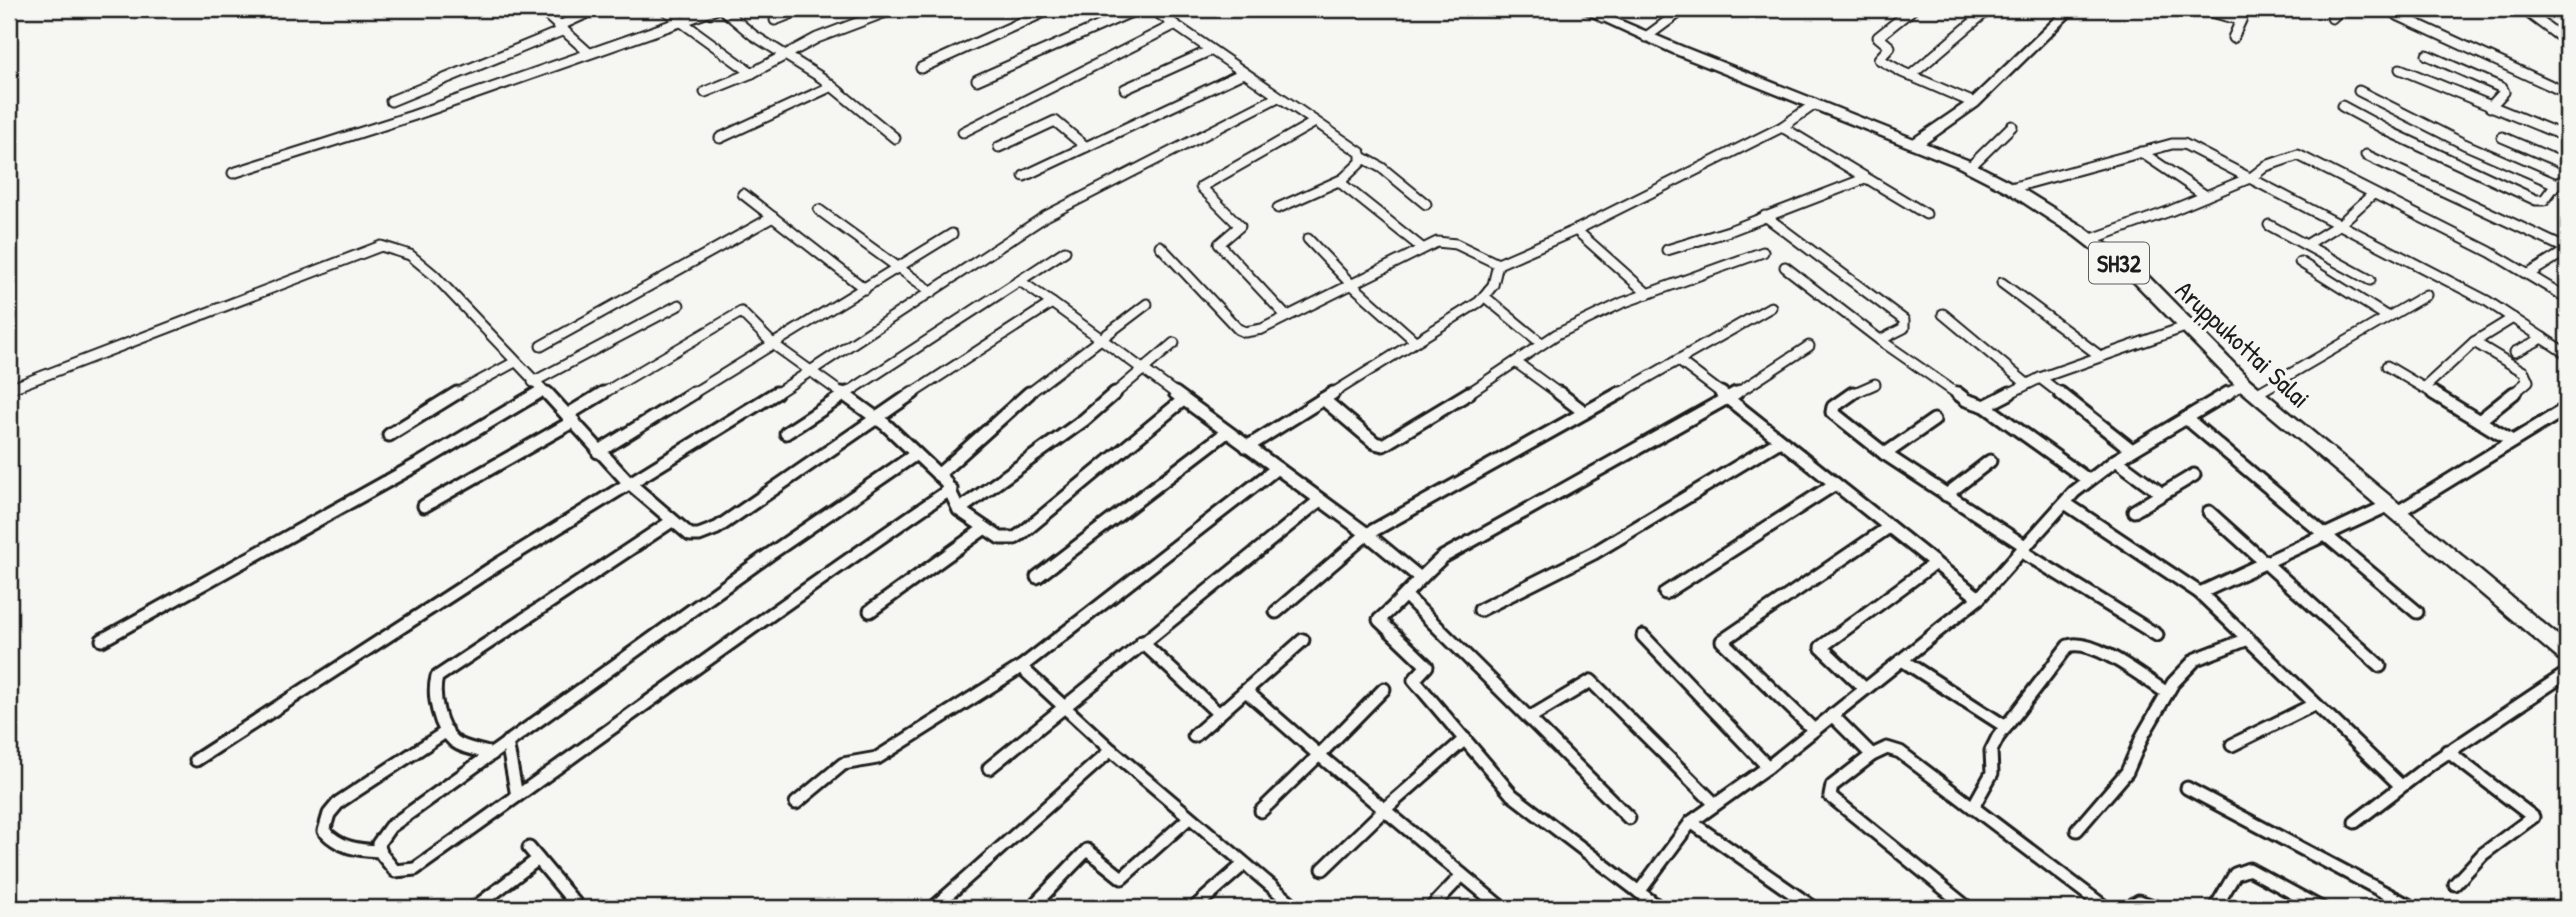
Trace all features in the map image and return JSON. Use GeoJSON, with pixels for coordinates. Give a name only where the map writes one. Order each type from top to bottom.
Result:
{"type":"FeatureCollection","features":[{"type":"Feature","properties":{"kind":"main road","name":"Aruppukottai Salai"},"geometry":{"type":"LineString","coordinates":[[1583,9],[1608,13],[1646,37],[1915,144],[2011,188],[2140,278],[2185,327],[2250,389],[2567,653]]}},
{"type":"Feature","properties":{"kind":"street"},"geometry":{"type":"LineString","coordinates":[[540,9],[589,53]]}},
{"type":"Feature","properties":{"kind":"street"},"geometry":{"type":"LineString","coordinates":[[391,101],[561,28],[596,9]]}},
{"type":"Feature","properties":{"kind":"street"},"geometry":{"type":"LineString","coordinates":[[664,9],[752,73]]}},
{"type":"Feature","properties":{"kind":"street"},"geometry":{"type":"LineString","coordinates":[[233,173],[412,116],[717,9]]}},
{"type":"Feature","properties":{"kind":"street"},"geometry":{"type":"LineString","coordinates":[[722,9],[753,35],[822,78],[895,138]]}},
{"type":"Feature","properties":{"kind":"street"},"geometry":{"type":"LineString","coordinates":[[775,20],[803,9]]}},
{"type":"Feature","properties":{"kind":"street"},"geometry":{"type":"LineString","coordinates":[[705,92],[752,73],[817,38],[876,12],[894,9]]}},
{"type":"Feature","properties":{"kind":"street"},"geometry":{"type":"LineString","coordinates":[[921,68],[1051,9]]}},
{"type":"Feature","properties":{"kind":"street"},"geometry":{"type":"LineString","coordinates":[[977,80],[1138,9]]}},
{"type":"Feature","properties":{"kind":"street"},"geometry":{"type":"LineString","coordinates":[[1152,9],[1209,51],[1361,153],[1362,157],[1382,168],[1426,204]]}},
{"type":"Feature","properties":{"kind":"street"},"geometry":{"type":"LineString","coordinates":[[1646,37],[1684,9]]}},
{"type":"Feature","properties":{"kind":"street"},"geometry":{"type":"LineString","coordinates":[[1913,9],[1878,37],[1891,47],[1879,59],[1910,76],[1974,103]]}},
{"type":"Feature","properties":{"kind":"street"},"geometry":{"type":"LineString","coordinates":[[1910,76],[1989,9]]}},
{"type":"Feature","properties":{"kind":"street"},"geometry":{"type":"LineString","coordinates":[[1915,144],[1974,103],[2071,9]]}},
{"type":"Feature","properties":{"kind":"street"},"geometry":{"type":"LineString","coordinates":[[2201,9],[2241,20]]}},
{"type":"Feature","properties":{"kind":"street"},"geometry":{"type":"LineString","coordinates":[[2233,38],[2245,9]]}},
{"type":"Feature","properties":{"kind":"street"},"geometry":{"type":"LineString","coordinates":[[2332,18],[2342,9]]}},
{"type":"Feature","properties":{"kind":"street"},"geometry":{"type":"LineString","coordinates":[[2523,9],[2567,43]]}},
{"type":"Feature","properties":{"kind":"street"},"geometry":{"type":"LineString","coordinates":[[2393,10],[2397,15],[2496,58],[2567,93]]}},
{"type":"Feature","properties":{"kind":"street"},"geometry":{"type":"LineString","coordinates":[[963,132],[1174,25]]}},
{"type":"Feature","properties":{"kind":"street"},"geometry":{"type":"LineString","coordinates":[[1125,89],[1209,51]]}},
{"type":"Feature","properties":{"kind":"street"},"geometry":{"type":"LineString","coordinates":[[2427,55],[2502,88],[2504,92],[2490,107]]}},
{"type":"Feature","properties":{"kind":"street"},"geometry":{"type":"LineString","coordinates":[[2400,69],[2567,137]]}},
{"type":"Feature","properties":{"kind":"street"},"geometry":{"type":"LineString","coordinates":[[1024,176],[1243,73]]}},
{"type":"Feature","properties":{"kind":"street"},"geometry":{"type":"LineString","coordinates":[[720,138],[830,87]]}},
{"type":"Feature","properties":{"kind":"street"},"geometry":{"type":"LineString","coordinates":[[2359,91],[2556,184]]}},
{"type":"Feature","properties":{"kind":"street"},"geometry":{"type":"LineString","coordinates":[[196,760],[628,482],[813,371],[1046,216],[1278,97]]}},
{"type":"Feature","properties":{"kind":"street"},"geometry":{"type":"LineString","coordinates":[[1160,246],[1238,329],[1245,332],[1262,329],[1422,248],[1447,242],[1498,264],[1576,230],[1782,127],[1815,104]]}},
{"type":"Feature","properties":{"kind":"street"},"geometry":{"type":"LineString","coordinates":[[2342,106],[2536,200],[2546,198],[2556,184],[2567,179]]}},
{"type":"Feature","properties":{"kind":"street"},"geometry":{"type":"LineString","coordinates":[[999,147],[1055,121],[1086,147]]}},
{"type":"Feature","properties":{"kind":"street"},"geometry":{"type":"LineString","coordinates":[[1286,316],[1219,244],[1240,226],[1201,187],[1315,122]]}},
{"type":"Feature","properties":{"kind":"street"},"geometry":{"type":"LineString","coordinates":[[1970,167],[2012,126]]}},
{"type":"Feature","properties":{"kind":"street"},"geometry":{"type":"LineString","coordinates":[[1782,127],[1926,214]]}},
{"type":"Feature","properties":{"kind":"street"},"geometry":{"type":"LineString","coordinates":[[2502,137],[2567,165]]}},
{"type":"Feature","properties":{"kind":"street"},"geometry":{"type":"LineString","coordinates":[[2011,188],[2141,152],[2184,144],[2249,175],[2487,301],[2567,354]]}},
{"type":"Feature","properties":{"kind":"street"},"geometry":{"type":"LineString","coordinates":[[2141,152],[2206,196]]}},
{"type":"Feature","properties":{"kind":"street"},"geometry":{"type":"LineString","coordinates":[[2089,240],[2206,196],[2266,166],[2298,155],[2529,274],[2567,298]]}},
{"type":"Feature","properties":{"kind":"street"},"geometry":{"type":"LineString","coordinates":[[2366,155],[2567,250]]}},
{"type":"Feature","properties":{"kind":"street"},"geometry":{"type":"LineString","coordinates":[[1278,208],[1343,179],[1362,157]]}},
{"type":"Feature","properties":{"kind":"street"},"geometry":{"type":"LineString","coordinates":[[1667,250],[1729,231],[1864,178]]}},
{"type":"Feature","properties":{"kind":"street"},"geometry":{"type":"LineString","coordinates":[[1343,179],[1344,187],[1422,248]]}},
{"type":"Feature","properties":{"kind":"street"},"geometry":{"type":"LineString","coordinates":[[743,194],[865,289]]}},
{"type":"Feature","properties":{"kind":"street"},"geometry":{"type":"LineString","coordinates":[[2306,245],[2340,224],[2373,194]]}},
{"type":"Feature","properties":{"kind":"street"},"geometry":{"type":"LineString","coordinates":[[819,210],[932,292]]}},
{"type":"Feature","properties":{"kind":"street"},"geometry":{"type":"LineString","coordinates":[[1765,216],[1904,320],[1904,328],[1887,345]]}},
{"type":"Feature","properties":{"kind":"street"},"geometry":{"type":"LineString","coordinates":[[541,346],[773,217]]}},
{"type":"Feature","properties":{"kind":"street"},"geometry":{"type":"LineString","coordinates":[[2269,225],[2370,280]]}},
{"type":"Feature","properties":{"kind":"street"},"geometry":{"type":"LineString","coordinates":[[1576,230],[1648,293]]}},
{"type":"Feature","properties":{"kind":"street"},"geometry":{"type":"LineString","coordinates":[[598,452],[952,234]]}},
{"type":"Feature","properties":{"kind":"street"},"geometry":{"type":"LineString","coordinates":[[1308,239],[1350,283],[1415,341]]}},
{"type":"Feature","properties":{"kind":"street"},"geometry":{"type":"LineString","coordinates":[[9,389],[381,246],[410,254],[496,339],[628,482],[690,535],[699,535],[717,528],[874,419],[1052,303]]}},
{"type":"Feature","properties":{"kind":"street"},"geometry":{"type":"LineString","coordinates":[[2529,274],[2567,250]]}},
{"type":"Feature","properties":{"kind":"street"},"geometry":{"type":"LineString","coordinates":[[786,433],[1065,251]]}},
{"type":"Feature","properties":{"kind":"street"},"geometry":{"type":"LineString","coordinates":[[1323,399],[1375,443],[1383,445],[1398,439],[1517,363],[1541,343],[1622,303],[1763,252]]}},
{"type":"Feature","properties":{"kind":"street"},"geometry":{"type":"LineString","coordinates":[[2300,262],[2388,317]]}},
{"type":"Feature","properties":{"kind":"street"},"geometry":{"type":"LineString","coordinates":[[1247,447],[1485,297],[1498,278],[1498,264]]}},
{"type":"Feature","properties":{"kind":"street"},"geometry":{"type":"LineString","coordinates":[[1785,267],[1887,345],[1972,404],[1985,406],[2088,480]]}},
{"type":"Feature","properties":{"kind":"street"},"geometry":{"type":"LineString","coordinates":[[1020,281],[1367,534],[1419,578]]}},
{"type":"Feature","properties":{"kind":"street"},"geometry":{"type":"LineString","coordinates":[[2002,284],[2100,356]]}},
{"type":"Feature","properties":{"kind":"street"},"geometry":{"type":"LineString","coordinates":[[1639,892],[1691,821],[1768,766],[1979,598],[2088,480],[2186,418],[2250,389],[2426,295]]}},
{"type":"Feature","properties":{"kind":"street"},"geometry":{"type":"LineString","coordinates":[[1485,297],[1541,343]]}},
{"type":"Feature","properties":{"kind":"street"},"geometry":{"type":"LineString","coordinates":[[937,475],[1031,392],[1147,304]]}},
{"type":"Feature","properties":{"kind":"street"},"geometry":{"type":"LineString","coordinates":[[533,382],[679,305]]}},
{"type":"Feature","properties":{"kind":"street"},"geometry":{"type":"LineString","coordinates":[[1276,612],[1367,534],[1771,307]]}},
{"type":"Feature","properties":{"kind":"street"},"geometry":{"type":"LineString","coordinates":[[424,506],[741,312],[773,344],[813,371],[874,419],[886,425],[951,489],[959,510],[1000,538],[1015,538],[1183,400]]}},
{"type":"Feature","properties":{"kind":"street"},"geometry":{"type":"LineString","coordinates":[[1943,314],[2027,384]]}},
{"type":"Feature","properties":{"kind":"street"},"geometry":{"type":"LineString","coordinates":[[2424,388],[2474,342],[2513,318]]}},
{"type":"Feature","properties":{"kind":"street"},"geometry":{"type":"LineString","coordinates":[[1985,406],[2040,378],[2185,327]]}},
{"type":"Feature","properties":{"kind":"street"},"geometry":{"type":"LineString","coordinates":[[2515,352],[2543,338]]}},
{"type":"Feature","properties":{"kind":"street"},"geometry":{"type":"LineString","coordinates":[[2474,342],[2524,372],[2528,380],[2479,421]]}},
{"type":"Feature","properties":{"kind":"street"},"geometry":{"type":"LineString","coordinates":[[959,510],[1084,420],[1174,343]]}},
{"type":"Feature","properties":{"kind":"street"},"geometry":{"type":"LineString","coordinates":[[1660,908],[1512,795],[1414,680],[1427,666],[1379,620],[1440,560],[1728,399],[1809,346]]}},
{"type":"Feature","properties":{"kind":"street"},"geometry":{"type":"LineString","coordinates":[[1679,361],[1979,598]]}},
{"type":"Feature","properties":{"kind":"street"},"geometry":{"type":"LineString","coordinates":[[389,435],[443,401],[515,362]]}},
{"type":"Feature","properties":{"kind":"street"},"geometry":{"type":"LineString","coordinates":[[1517,363],[1584,412]]}},
{"type":"Feature","properties":{"kind":"street"},"geometry":{"type":"LineString","coordinates":[[2387,366],[2512,441]]}},
{"type":"Feature","properties":{"kind":"street"},"geometry":{"type":"LineString","coordinates":[[2040,378],[2132,450]]}},
{"type":"Feature","properties":{"kind":"street"},"geometry":{"type":"LineString","coordinates":[[1875,384],[1852,394],[1833,407],[1832,412],[1885,454],[2157,635]]}},
{"type":"Feature","properties":{"kind":"street"},"geometry":{"type":"LineString","coordinates":[[102,640],[422,462],[542,391]]}},
{"type":"Feature","properties":{"kind":"street"},"geometry":{"type":"LineString","coordinates":[[2200,593],[2324,535],[2391,509],[2567,408]]}},
{"type":"Feature","properties":{"kind":"street"},"geometry":{"type":"LineString","coordinates":[[2186,418],[2417,612]]}},
{"type":"Feature","properties":{"kind":"street"},"geometry":{"type":"LineString","coordinates":[[1885,454],[1934,419]]}},
{"type":"Feature","properties":{"kind":"street"},"geometry":{"type":"LineString","coordinates":[[1037,577],[1227,432]]}},
{"type":"Feature","properties":{"kind":"street"},"geometry":{"type":"LineString","coordinates":[[1480,610],[1594,552],[1780,441]]}},
{"type":"Feature","properties":{"kind":"street"},"geometry":{"type":"LineString","coordinates":[[916,454],[760,561],[390,827],[382,835],[378,844],[379,851],[395,871],[415,870],[734,643],[788,600],[951,489]]}},
{"type":"Feature","properties":{"kind":"street"},"geometry":{"type":"LineString","coordinates":[[2116,460],[2162,494]]}},
{"type":"Feature","properties":{"kind":"street"},"geometry":{"type":"LineString","coordinates":[[1946,495],[1990,461]]}},
{"type":"Feature","properties":{"kind":"street"},"geometry":{"type":"LineString","coordinates":[[796,803],[843,764],[877,758],[1021,667],[1277,468]]}},
{"type":"Feature","properties":{"kind":"street"},"geometry":{"type":"LineString","coordinates":[[2134,511],[2194,475]]}},
{"type":"Feature","properties":{"kind":"street"},"geometry":{"type":"LineString","coordinates":[[1665,593],[1835,484]]}},
{"type":"Feature","properties":{"kind":"street"},"geometry":{"type":"LineString","coordinates":[[989,768],[1062,706],[1320,500]]}},
{"type":"Feature","properties":{"kind":"street"},"geometry":{"type":"LineString","coordinates":[[2065,503],[2124,543],[2164,564],[2200,593],[2400,785]]}},
{"type":"Feature","properties":{"kind":"street"},"geometry":{"type":"LineString","coordinates":[[2209,512],[2380,666]]}},
{"type":"Feature","properties":{"kind":"street"},"geometry":{"type":"LineString","coordinates":[[492,754],[453,740],[433,692],[437,677],[672,521]]}},
{"type":"Feature","properties":{"kind":"street"},"geometry":{"type":"LineString","coordinates":[[1814,730],[1722,641],[1889,527]]}},
{"type":"Feature","properties":{"kind":"street"},"geometry":{"type":"LineString","coordinates":[[870,611],[985,528]]}},
{"type":"Feature","properties":{"kind":"street"},"geometry":{"type":"LineString","coordinates":[[1865,689],[1821,647],[1935,563]]}},
{"type":"Feature","properties":{"kind":"street"},"geometry":{"type":"LineString","coordinates":[[1406,596],[1629,818]]}},
{"type":"Feature","properties":{"kind":"street"},"geometry":{"type":"LineString","coordinates":[[1643,636],[1768,766]]}},
{"type":"Feature","properties":{"kind":"street"},"geometry":{"type":"LineString","coordinates":[[2077,830],[2127,772],[2143,735],[2167,693],[2196,659],[2248,639]]}},
{"type":"Feature","properties":{"kind":"street"},"geometry":{"type":"LineString","coordinates":[[1194,736],[1303,640]]}},
{"type":"Feature","properties":{"kind":"street"},"geometry":{"type":"LineString","coordinates":[[1142,642],[1219,714]]}},
{"type":"Feature","properties":{"kind":"street"},"geometry":{"type":"LineString","coordinates":[[1973,807],[1992,773],[1991,751],[2064,649],[2077,642],[2095,648],[2167,693]]}},
{"type":"Feature","properties":{"kind":"street"},"geometry":{"type":"LineString","coordinates":[[1902,660],[2006,727]]}},
{"type":"Feature","properties":{"kind":"street"},"geometry":{"type":"LineString","coordinates":[[1021,667],[1111,750],[1297,908]]}},
{"type":"Feature","properties":{"kind":"street"},"geometry":{"type":"LineString","coordinates":[[2355,822],[2447,751],[2567,673]]}},
{"type":"Feature","properties":{"kind":"street"},"geometry":{"type":"LineString","coordinates":[[1530,718],[1591,681],[1715,804]]}},
{"type":"Feature","properties":{"kind":"street"},"geometry":{"type":"LineString","coordinates":[[1261,811],[1384,689]]}},
{"type":"Feature","properties":{"kind":"street"},"geometry":{"type":"LineString","coordinates":[[1246,691],[1502,908]]}},
{"type":"Feature","properties":{"kind":"street"},"geometry":{"type":"LineString","coordinates":[[2232,745],[2315,704]]}},
{"type":"Feature","properties":{"kind":"street"},"geometry":{"type":"LineString","coordinates":[[1832,715],[1872,755]]}},
{"type":"Feature","properties":{"kind":"street"},"geometry":{"type":"LineString","coordinates":[[379,851],[347,850],[333,841],[324,831],[326,816],[334,805],[349,794],[447,731]]}},
{"type":"Feature","properties":{"kind":"street"},"geometry":{"type":"LineString","coordinates":[[1323,869],[1465,738]]}},
{"type":"Feature","properties":{"kind":"street"},"geometry":{"type":"LineString","coordinates":[[508,742],[517,796]]}},
{"type":"Feature","properties":{"kind":"street"},"geometry":{"type":"LineString","coordinates":[[1968,908],[1830,796],[1832,786],[1872,755],[1893,748],[2106,908]]}},
{"type":"Feature","properties":{"kind":"street"},"geometry":{"type":"LineString","coordinates":[[933,908],[1111,750]]}},
{"type":"Feature","properties":{"kind":"street"},"geometry":{"type":"LineString","coordinates":[[2447,751],[2533,817],[2483,854],[2455,884]]}},
{"type":"Feature","properties":{"kind":"street"},"geometry":{"type":"LineString","coordinates":[[2187,788],[2414,908]]}},
{"type":"Feature","properties":{"kind":"street"},"geometry":{"type":"LineString","coordinates":[[1031,908],[1087,850],[1122,878],[1189,818]]}},
{"type":"Feature","properties":{"kind":"street"},"geometry":{"type":"LineString","coordinates":[[1691,821],[1814,908]]}},
{"type":"Feature","properties":{"kind":"street"},"geometry":{"type":"LineString","coordinates":[[474,908],[534,854],[577,908]]}},
{"type":"Feature","properties":{"kind":"street"},"geometry":{"type":"LineString","coordinates":[[1194,908],[1244,864]]}},
{"type":"Feature","properties":{"kind":"street"},"geometry":{"type":"LineString","coordinates":[[2215,908],[2235,874],[2249,869],[2321,908]]}},
{"type":"Feature","properties":{"kind":"street"},"geometry":{"type":"LineString","coordinates":[[1432,908],[1462,875]]}},
{"type":"Feature","properties":{"kind":"street"},"geometry":{"type":"LineString","coordinates":[[2128,908],[2139,901],[2158,908]]}}]}
